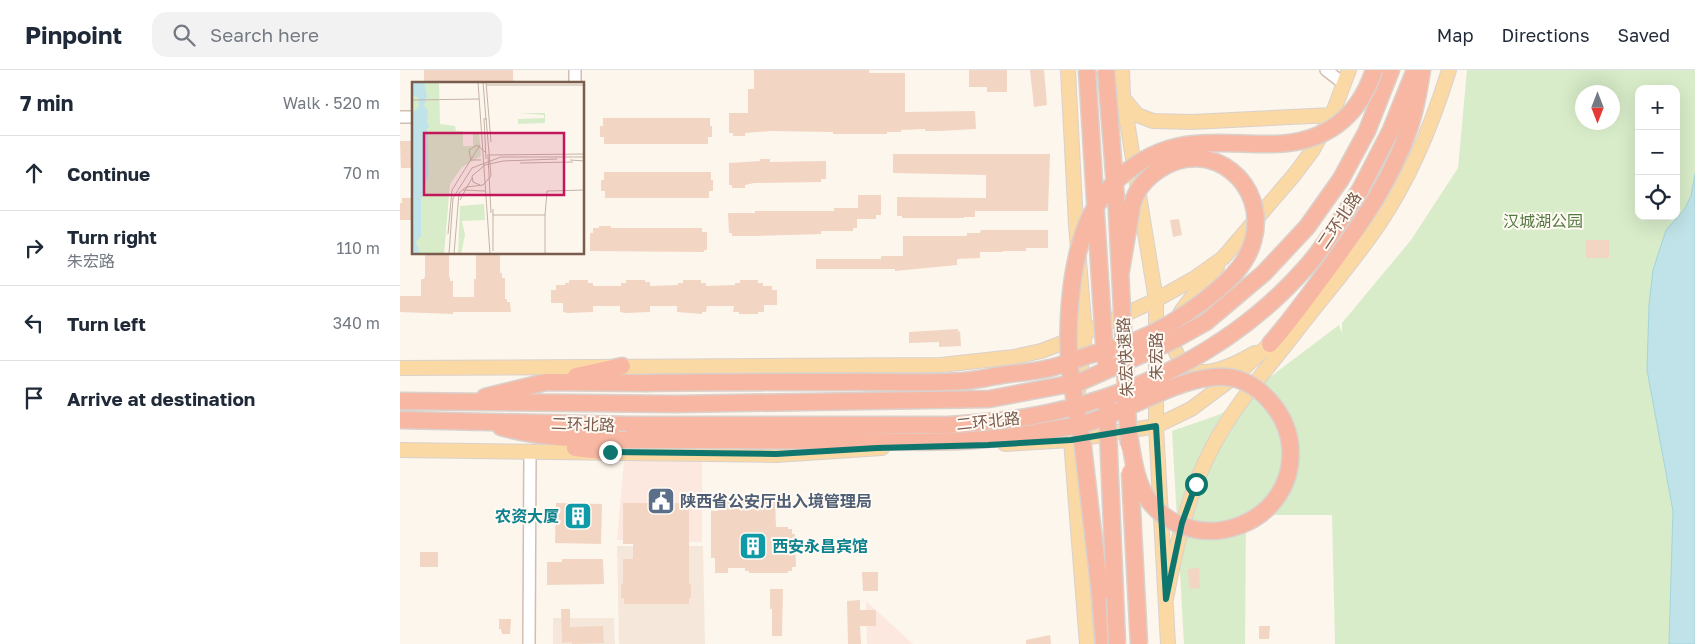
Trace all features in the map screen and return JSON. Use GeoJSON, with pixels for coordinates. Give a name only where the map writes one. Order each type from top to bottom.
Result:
{"type":"FeatureCollection","features":[{"type":"Feature","properties":{"kind":"highway","name":"朱宏快速路"},"geometry":{"type":"LineString","coordinates":[[1087,70],[1103,310],[1117,644]]}},
{"type":"Feature","properties":{"kind":"highway","name":"朱宏快速路"},"geometry":{"type":"LineString","coordinates":[[1106,70],[1120,276],[1139,644]]}},
{"type":"Feature","properties":{"kind":"highway"},"geometry":{"type":"LineString","coordinates":[[1104,644],[1086,471],[1069,351],[1070,311],[1075,273],[1081,240],[1088,220],[1098,202],[1110,187],[1149,156],[1185,145],[1205,143],[1278,144],[1305,140],[1327,132],[1343,122],[1353,110],[1362,97],[1374,70]]}},
{"type":"Feature","properties":{"kind":"highway","name":"二环北路"},"geometry":{"type":"LineString","coordinates":[[402,401],[676,404],[989,398],[1080,382],[1170,342],[1206,322],[1264,273],[1307,227],[1341,180],[1367,131],[1391,70]]}},
{"type":"Feature","properties":{"kind":"highway","name":"二环北路"},"geometry":{"type":"LineString","coordinates":[[400,420],[480,420],[632,425],[948,425],[1028,417],[1082,404],[1130,388],[1179,367],[1204,353],[1251,320],[1273,301],[1309,264],[1360,190],[1391,130],[1415,70]]}},
{"type":"Feature","properties":{"kind":"highway"},"geometry":{"type":"LineString","coordinates":[[1270,344],[1296,314],[1313,290],[1376,200],[1393,170],[1411,124],[1422,70]]}},
{"type":"Feature","properties":{"kind":"highway"},"geometry":{"type":"LineString","coordinates":[[546,382],[965,381],[1047,369],[1136,340],[1184,316],[1224,285],[1236,273],[1252,243],[1256,227],[1256,211],[1251,195],[1244,183],[1229,169],[1212,161],[1197,159],[1166,165],[1155,172],[1143,182],[1135,194],[1120,276]]}},
{"type":"Feature","properties":{"kind":"highway"},"geometry":{"type":"LineString","coordinates":[[461,402],[622,366]]}},
{"type":"Feature","properties":{"kind":"highway"},"geometry":{"type":"LineString","coordinates":[[480,420],[524,434],[615,446],[996,438],[1088,423],[1116,413],[1177,386],[1203,378],[1228,377],[1241,381],[1261,393],[1277,411],[1289,440],[1290,459],[1288,472],[1277,497],[1258,517],[1227,530],[1206,532],[1193,529],[1168,519],[1148,500],[1137,476],[1129,435]]}},
{"type":"Feature","properties":{"kind":"highway"},"geometry":{"type":"LineString","coordinates":[[400,428],[450,420]]}},
{"type":"Feature","properties":{"kind":"main road"},"geometry":{"type":"LineString","coordinates":[[1068,70],[1076,225],[1086,333],[1071,440],[1087,644]]}},
{"type":"Feature","properties":{"kind":"main road","name":"朱宏路"},"geometry":{"type":"LineString","coordinates":[[1122,70],[1123,97],[1156,300],[1156,426],[1168,644]]}},
{"type":"Feature","properties":{"kind":"main road"},"geometry":{"type":"LineString","coordinates":[[1313,290],[1301,325],[1232,364],[1216,370],[1203,372],[1192,369],[1179,360],[1175,352],[1173,334],[1175,324],[1183,310],[1223,258],[1294,175],[1312,150],[1332,115],[1349,70]]}},
{"type":"Feature","properties":{"kind":"main road"},"geometry":{"type":"LineString","coordinates":[[1166,599],[1182,523],[1212,448],[1250,389],[1364,245],[1379,223],[1407,174],[1435,110],[1449,70]]}},
{"type":"Feature","properties":{"kind":"main road"},"geometry":{"type":"LineString","coordinates":[[1123,97],[1137,115],[1153,121],[1192,122],[1332,115]]}},
{"type":"Feature","properties":{"kind":"main road"},"geometry":{"type":"LineString","coordinates":[[400,368],[941,365],[1014,357],[1041,351],[1086,333],[1156,300],[1195,278],[1223,258]]}},
{"type":"Feature","properties":{"kind":"main road"},"geometry":{"type":"LineString","coordinates":[[400,450],[530,452],[615,446],[776,454],[1071,440],[1156,426],[1191,409],[1247,366],[1270,344]]}},
{"type":"Feature","properties":{"kind":"street"},"geometry":{"type":"LineString","coordinates":[[1326,70],[1344,84]]}},
{"type":"Feature","properties":{"kind":"street"},"geometry":{"type":"LineString","coordinates":[[529,644],[530,452]]}},
{"type":"Feature","properties":{"kind":"shaded area","name":"陕西省公安厅出入境管理局"},"geometry":{"type":"Polygon","coordinates":[[[702,460],[702,542],[617,540],[624,461],[702,460]]]}},
{"type":"Feature","properties":{"kind":"shaded area"},"geometry":{"type":"Polygon","coordinates":[[[617,546],[703,546],[705,644],[619,644],[617,546]]]}},
{"type":"Feature","properties":{"kind":"shaded area"},"geometry":{"type":"Polygon","coordinates":[[[866,601],[913,644],[867,644],[866,601]]]}},
{"type":"Feature","properties":{"kind":"shaded area"},"geometry":{"type":"Polygon","coordinates":[[[553,618],[614,618],[615,644],[553,644],[553,618]]]}},
{"type":"Feature","properties":{"kind":"green space","name":"汉城湖公园"},"geometry":{"type":"Polygon","coordinates":[[[1467,70],[1695,70],[1695,644],[1335,644],[1332,515],[1246,515],[1245,644],[1184,644],[1172,431],[1221,414],[1339,325],[1342,333],[1342,323],[1411,240],[1458,168],[1467,70]]]}},
{"type":"Feature","properties":{"kind":"water"},"geometry":{"type":"Polygon","coordinates":[[[1695,174],[1695,644],[1669,644],[1673,511],[1647,370],[1649,305],[1653,270],[1666,230],[1675,220],[1680,220],[1680,214],[1691,196],[1695,174]]]}},
{"type":"Feature","properties":{"kind":"building"},"geometry":{"type":"Polygon","coordinates":[[[424,70],[513,70],[513,82],[424,82],[424,70]]]}},
{"type":"Feature","properties":{"kind":"building"},"geometry":{"type":"Polygon","coordinates":[[[754,70],[869,70],[869,73],[905,73],[905,112],[975,111],[976,129],[939,131],[925,131],[925,129],[901,130],[901,132],[887,132],[887,134],[771,131],[745,133],[745,136],[733,136],[733,133],[729,133],[729,113],[748,113],[748,89],[754,89],[754,70]]]}},
{"type":"Feature","properties":{"kind":"building"},"geometry":{"type":"Polygon","coordinates":[[[969,70],[1007,70],[1007,92],[987,92],[987,87],[969,87],[969,70]]]}},
{"type":"Feature","properties":{"kind":"building"},"geometry":{"type":"Polygon","coordinates":[[[1030,70],[1044,70],[1047,105],[1034,107],[1030,70]]]}},
{"type":"Feature","properties":{"kind":"building"},"geometry":{"type":"Polygon","coordinates":[[[603,118],[710,118],[712,137],[708,137],[708,144],[604,144],[604,137],[600,137],[600,126],[603,126],[603,118]]]}},
{"type":"Feature","properties":{"kind":"building"},"geometry":{"type":"Polygon","coordinates":[[[400,141],[412,141],[412,168],[401,168],[400,141]]]}},
{"type":"Feature","properties":{"kind":"building"},"geometry":{"type":"Polygon","coordinates":[[[893,154],[1050,154],[1048,211],[975,211],[975,217],[902,218],[902,216],[897,216],[897,197],[986,198],[986,175],[893,173],[893,154]]]}},
{"type":"Feature","properties":{"kind":"building"},"geometry":{"type":"Polygon","coordinates":[[[760,159],[770,159],[770,162],[826,161],[826,179],[821,179],[821,182],[754,183],[745,185],[745,188],[732,188],[732,185],[729,185],[729,163],[760,161],[760,159]]]}},
{"type":"Feature","properties":{"kind":"building"},"geometry":{"type":"Polygon","coordinates":[[[604,172],[711,172],[713,191],[709,191],[709,198],[605,198],[605,191],[601,191],[601,180],[604,180],[604,172]]]}},
{"type":"Feature","properties":{"kind":"building"},"geometry":{"type":"Polygon","coordinates":[[[858,195],[881,195],[881,215],[876,215],[876,219],[857,219],[857,228],[853,228],[853,231],[821,231],[821,234],[755,236],[732,236],[732,233],[729,233],[728,213],[834,211],[834,208],[858,208],[858,195]]]}},
{"type":"Feature","properties":{"kind":"building"},"geometry":{"type":"Polygon","coordinates":[[[402,198],[412,198],[412,220],[400,220],[400,203],[402,203],[402,198]]]}},
{"type":"Feature","properties":{"kind":"building"},"geometry":{"type":"Polygon","coordinates":[[[1179,219],[1182,235],[1173,237],[1170,220],[1179,219]]]}},
{"type":"Feature","properties":{"kind":"building"},"geometry":{"type":"Polygon","coordinates":[[[599,226],[611,226],[611,228],[702,228],[702,232],[707,232],[707,250],[704,250],[704,252],[590,251],[590,233],[593,233],[593,228],[599,228],[599,226]]]}},
{"type":"Feature","properties":{"kind":"building"},"geometry":{"type":"Polygon","coordinates":[[[981,230],[1048,230],[1048,248],[1026,248],[1026,251],[980,252],[980,258],[957,259],[957,265],[895,271],[895,269],[816,269],[816,259],[881,259],[881,256],[903,256],[903,236],[967,236],[967,233],[980,233],[981,230]]]}},
{"type":"Feature","properties":{"kind":"building"},"geometry":{"type":"Polygon","coordinates":[[[1586,240],[1609,240],[1609,258],[1586,258],[1586,240]]]}},
{"type":"Feature","properties":{"kind":"building"},"geometry":{"type":"Polygon","coordinates":[[[425,255],[449,255],[449,277],[450,281],[453,281],[453,297],[474,297],[476,255],[500,255],[500,273],[502,273],[502,278],[505,278],[505,299],[507,299],[507,302],[510,302],[511,312],[453,312],[453,314],[400,312],[400,296],[421,296],[421,279],[424,279],[425,255]]]}},
{"type":"Feature","properties":{"kind":"building"},"geometry":{"type":"Polygon","coordinates":[[[569,280],[588,280],[588,283],[593,283],[593,286],[621,286],[621,283],[626,283],[626,280],[645,280],[645,282],[650,282],[650,286],[678,285],[678,283],[683,283],[683,280],[701,280],[701,283],[706,283],[706,286],[735,285],[735,283],[740,283],[740,280],[758,280],[758,283],[763,283],[763,286],[772,286],[772,290],[777,290],[777,305],[764,305],[764,312],[758,312],[758,314],[739,314],[739,312],[733,312],[734,306],[707,306],[706,312],[702,312],[702,314],[677,312],[677,306],[650,306],[650,312],[625,313],[620,312],[620,306],[593,306],[593,312],[568,313],[563,312],[563,303],[551,303],[551,290],[556,290],[556,285],[569,283],[569,280]]]}},
{"type":"Feature","properties":{"kind":"building"},"geometry":{"type":"Polygon","coordinates":[[[958,329],[958,332],[960,331],[961,346],[939,347],[939,342],[909,343],[909,332],[958,329]]]}},
{"type":"Feature","properties":{"kind":"building","name":"西安永昌宾馆"},"geometry":{"type":"Polygon","coordinates":[[[775,498],[776,527],[788,527],[788,529],[792,529],[792,534],[795,534],[796,567],[792,567],[792,571],[788,571],[788,573],[749,573],[749,571],[745,571],[745,568],[728,568],[728,573],[715,573],[715,558],[711,558],[711,511],[718,511],[718,499],[775,498]]]}},
{"type":"Feature","properties":{"kind":"building","name":"农资大厦"},"geometry":{"type":"Polygon","coordinates":[[[556,503],[602,504],[601,544],[555,543],[556,503]]]}},
{"type":"Feature","properties":{"kind":"building"},"geometry":{"type":"Polygon","coordinates":[[[623,503],[689,503],[689,584],[691,584],[691,598],[689,598],[689,604],[624,604],[624,598],[621,598],[623,559],[633,559],[633,544],[623,544],[623,503]]]}},
{"type":"Feature","properties":{"kind":"building"},"geometry":{"type":"Polygon","coordinates":[[[420,552],[438,552],[438,567],[420,567],[420,552]]]}},
{"type":"Feature","properties":{"kind":"building"},"geometry":{"type":"Polygon","coordinates":[[[562,559],[603,559],[604,584],[547,585],[547,562],[562,562],[562,559]]]}},
{"type":"Feature","properties":{"kind":"building"},"geometry":{"type":"Polygon","coordinates":[[[1199,568],[1200,588],[1189,589],[1188,569],[1199,568]]]}},
{"type":"Feature","properties":{"kind":"building"},"geometry":{"type":"Polygon","coordinates":[[[862,572],[878,572],[878,591],[863,591],[862,572]]]}},
{"type":"Feature","properties":{"kind":"building"},"geometry":{"type":"Polygon","coordinates":[[[770,589],[783,589],[782,636],[772,636],[770,589]]]}},
{"type":"Feature","properties":{"kind":"building"},"geometry":{"type":"Polygon","coordinates":[[[860,600],[860,610],[876,610],[876,626],[860,626],[861,644],[848,644],[847,601],[860,600]]]}},
{"type":"Feature","properties":{"kind":"building"},"geometry":{"type":"Polygon","coordinates":[[[561,609],[570,609],[570,627],[603,626],[604,643],[562,643],[561,609]]]}},
{"type":"Feature","properties":{"kind":"building"},"geometry":{"type":"Polygon","coordinates":[[[499,619],[511,619],[510,634],[502,634],[501,629],[499,629],[499,619]]]}},
{"type":"Feature","properties":{"kind":"building"},"geometry":{"type":"Polygon","coordinates":[[[1259,626],[1270,626],[1269,639],[1259,639],[1259,626]]]}},
{"type":"Feature","properties":{"kind":"building"},"geometry":{"type":"Polygon","coordinates":[[[1050,635],[1051,644],[1026,644],[1026,640],[1050,635]]]}},
{"type":"Feature","properties":{"kind":"place","name":"陕西省公安厅出入境管理局"},"geometry":{"type":"Point","coordinates":[661,501]}},
{"type":"Feature","properties":{"kind":"place","name":"农资大厦"},"geometry":{"type":"Point","coordinates":[578,516]}},
{"type":"Feature","properties":{"kind":"place","name":"西安永昌宾馆"},"geometry":{"type":"Point","coordinates":[753,546]}},
{"type":"Feature","properties":{"kind":"route"},"geometry":{"type":"LineString","coordinates":[[610,452],[776,454],[877,448],[988,445],[1071,440],[1156,426],[1166,599],[1182,523],[1196,484]]}}]}
